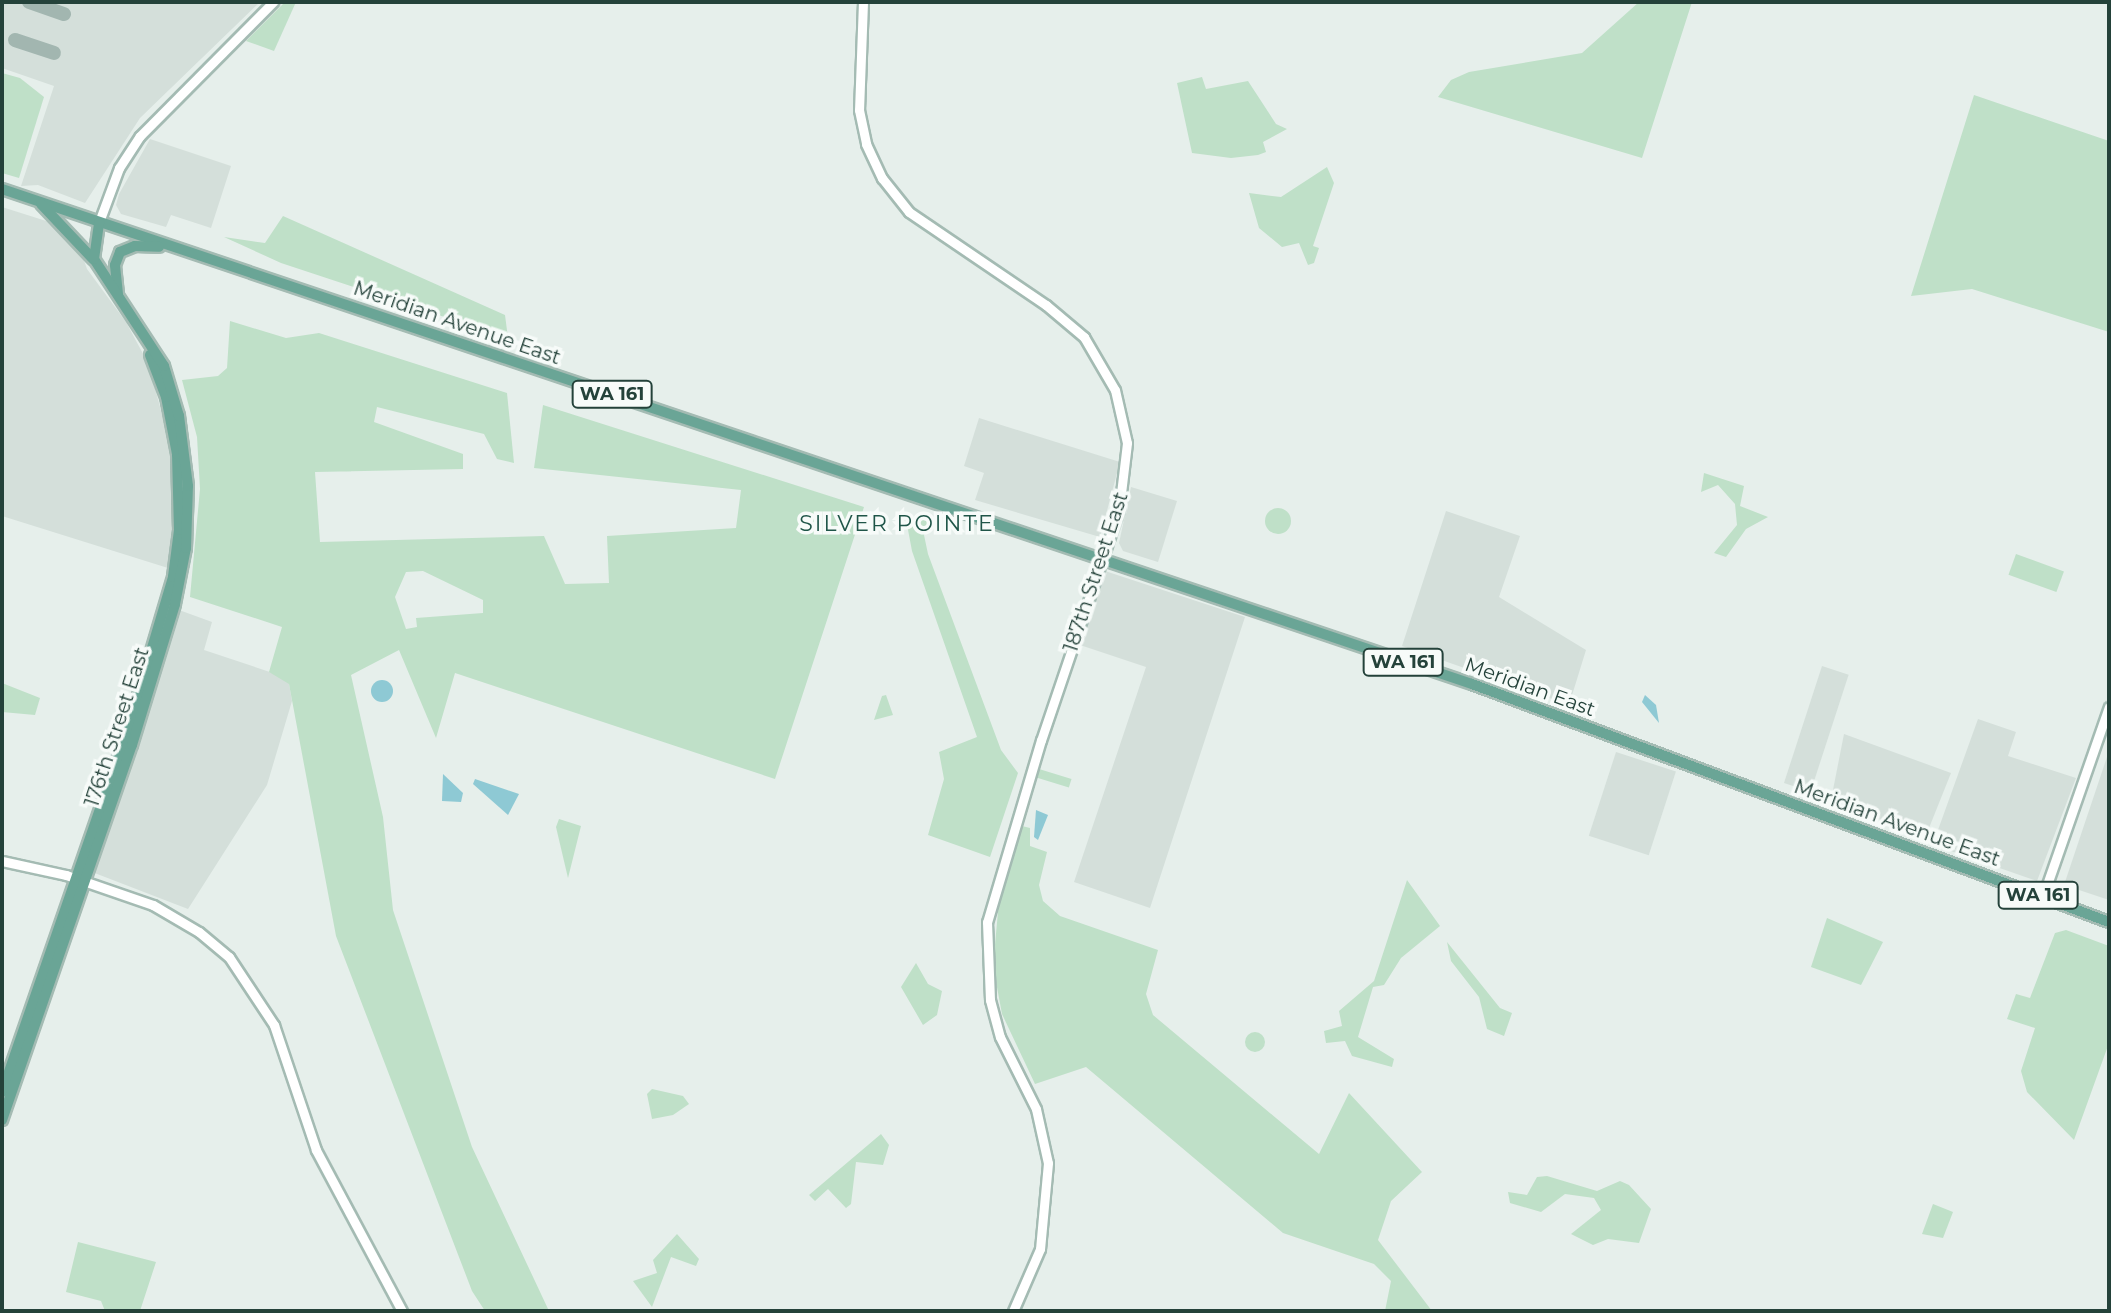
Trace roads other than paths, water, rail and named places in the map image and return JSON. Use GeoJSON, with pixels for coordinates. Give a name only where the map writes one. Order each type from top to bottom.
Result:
{"type":"FeatureCollection","features":[{"type":"Feature","properties":{"kind":"main road","name":"Meridian Avenue East"},"geometry":{"type":"LineString","coordinates":[[2,189],[1102,559]]}},
{"type":"Feature","properties":{"kind":"main road","name":"176th Street East"},"geometry":{"type":"LineString","coordinates":[[2,1092],[78,879],[132,745],[182,576],[188,486],[179,416],[164,366],[94,259],[36,201]]}},
{"type":"Feature","properties":{"kind":"main road"},"geometry":{"type":"LineString","coordinates":[[94,259],[99,222]]}},
{"type":"Feature","properties":{"kind":"main road"},"geometry":{"type":"LineString","coordinates":[[118,296],[115,265],[120,252],[135,246],[176,248]]}},
{"type":"Feature","properties":{"kind":"main road","name":"176th Street East"},"geometry":{"type":"LineString","coordinates":[[2,1120],[128,729],[173,577],[179,530],[177,454],[157,372],[145,341]]}},
{"type":"Feature","properties":{"kind":"main road"},"geometry":{"type":"LineString","coordinates":[[157,372],[179,416]]}},
{"type":"Feature","properties":{"kind":"main road","name":"Meridian East"},"geometry":{"type":"LineString","coordinates":[[1102,559],[1472,684],[1717,775]]}},
{"type":"Feature","properties":{"kind":"main road","name":"Meridian Avenue East"},"geometry":{"type":"LineString","coordinates":[[1717,775],[2109,922]]}},
{"type":"Feature","properties":{"kind":"main road"},"geometry":{"type":"LineString","coordinates":[[2,1104],[8,1073]]}},
{"type":"Feature","properties":{"kind":"street"},"geometry":{"type":"LineString","coordinates":[[99,222],[119,168],[140,136],[273,2]]}},
{"type":"Feature","properties":{"kind":"street","name":"187th Street East"},"geometry":{"type":"LineString","coordinates":[[863,2],[859,110],[866,144],[882,178],[909,212],[1055,312],[1102,362],[1121,409],[1128,456],[1120,506],[992,897],[985,945],[990,1000],[1000,1037],[1036,1109],[1048,1163],[1046,1226],[1034,1268],[1013,1311]]}},
{"type":"Feature","properties":{"kind":"street"},"geometry":{"type":"LineString","coordinates":[[2043,896],[2109,707]]}},
{"type":"Feature","properties":{"kind":"street"},"geometry":{"type":"LineString","coordinates":[[2,861],[78,879],[172,914],[217,946],[246,978],[279,1036],[316,1150],[402,1311]]}},
{"type":"Feature","properties":{"kind":"water"},"geometry":{"type":"Polygon","coordinates":[[[382,680],[390,683],[393,691],[390,699],[382,702],[374,699],[371,691],[374,683],[382,680]]]}},
{"type":"Feature","properties":{"kind":"water"},"geometry":{"type":"Polygon","coordinates":[[[1645,695],[1656,705],[1659,723],[1642,702],[1645,695]]]}},
{"type":"Feature","properties":{"kind":"water"},"geometry":{"type":"Polygon","coordinates":[[[443,774],[463,793],[461,802],[442,801],[443,774]]]}},
{"type":"Feature","properties":{"kind":"water"},"geometry":{"type":"Polygon","coordinates":[[[475,779],[519,794],[508,815],[473,784],[475,779]]]}},
{"type":"Feature","properties":{"kind":"water"},"geometry":{"type":"Polygon","coordinates":[[[1036,810],[1048,815],[1038,840],[1034,837],[1036,810]]]}},
{"type":"Feature","properties":{"kind":"district","name":"SILVER POINTE"},"geometry":{"type":"Point","coordinates":[897,524]}}]}
